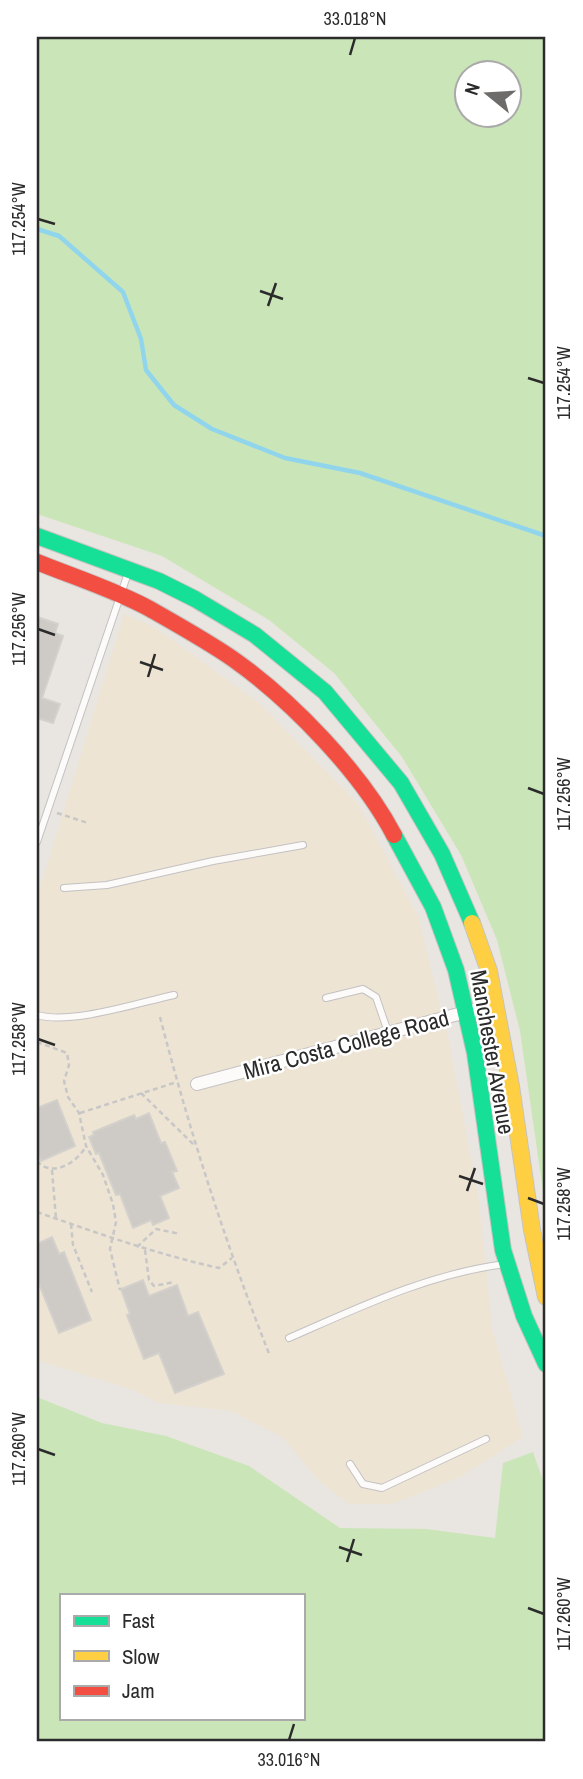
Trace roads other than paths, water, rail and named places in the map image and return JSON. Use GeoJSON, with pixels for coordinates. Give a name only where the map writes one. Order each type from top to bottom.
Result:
{"type":"FeatureCollection","features":[{"type":"Feature","properties":{"kind":"main road","name":"Manchester Avenue"},"geometry":{"type":"LineString","coordinates":[[37,536],[130,568],[195,599],[255,635],[325,692],[401,783],[442,854],[466,907],[489,971],[512,1086],[532,1230],[546,1297]]}},
{"type":"Feature","properties":{"kind":"main road","name":"Manchester Avenue"},"geometry":{"type":"LineString","coordinates":[[37,562],[148,608],[233,659],[289,705],[342,761],[387,821],[433,907],[456,970],[475,1053],[501,1240],[524,1316],[546,1364]]}},
{"type":"Feature","properties":{"kind":"street","name":"Mira Costa College Road"},"geometry":{"type":"LineString","coordinates":[[197,1084],[388,1032],[496,1006]]}},
{"type":"Feature","properties":{"kind":"lane"},"geometry":{"type":"LineString","coordinates":[[37,842],[130,568]]}},
{"type":"Feature","properties":{"kind":"lane"},"geometry":{"type":"LineString","coordinates":[[64,888],[107,885],[214,861],[303,845]]}},
{"type":"Feature","properties":{"kind":"lane"},"geometry":{"type":"LineString","coordinates":[[326,998],[363,989],[376,997],[388,1032]]}},
{"type":"Feature","properties":{"kind":"lane"},"geometry":{"type":"LineString","coordinates":[[37,1015],[46,1018],[72,1017],[173,995]]}},
{"type":"Feature","properties":{"kind":"lane"},"geometry":{"type":"LineString","coordinates":[[289,1338],[425,1282],[461,1270],[507,1264]]}},
{"type":"Feature","properties":{"kind":"lane"},"geometry":{"type":"LineString","coordinates":[[350,1464],[363,1484],[382,1488],[486,1439]]}},
{"type":"Feature","properties":{"kind":"waterway"},"geometry":{"type":"LineString","coordinates":[[37,229],[59,236],[123,292],[141,339],[146,370],[174,405],[212,429],[285,458],[360,473],[546,536]]}}]}
